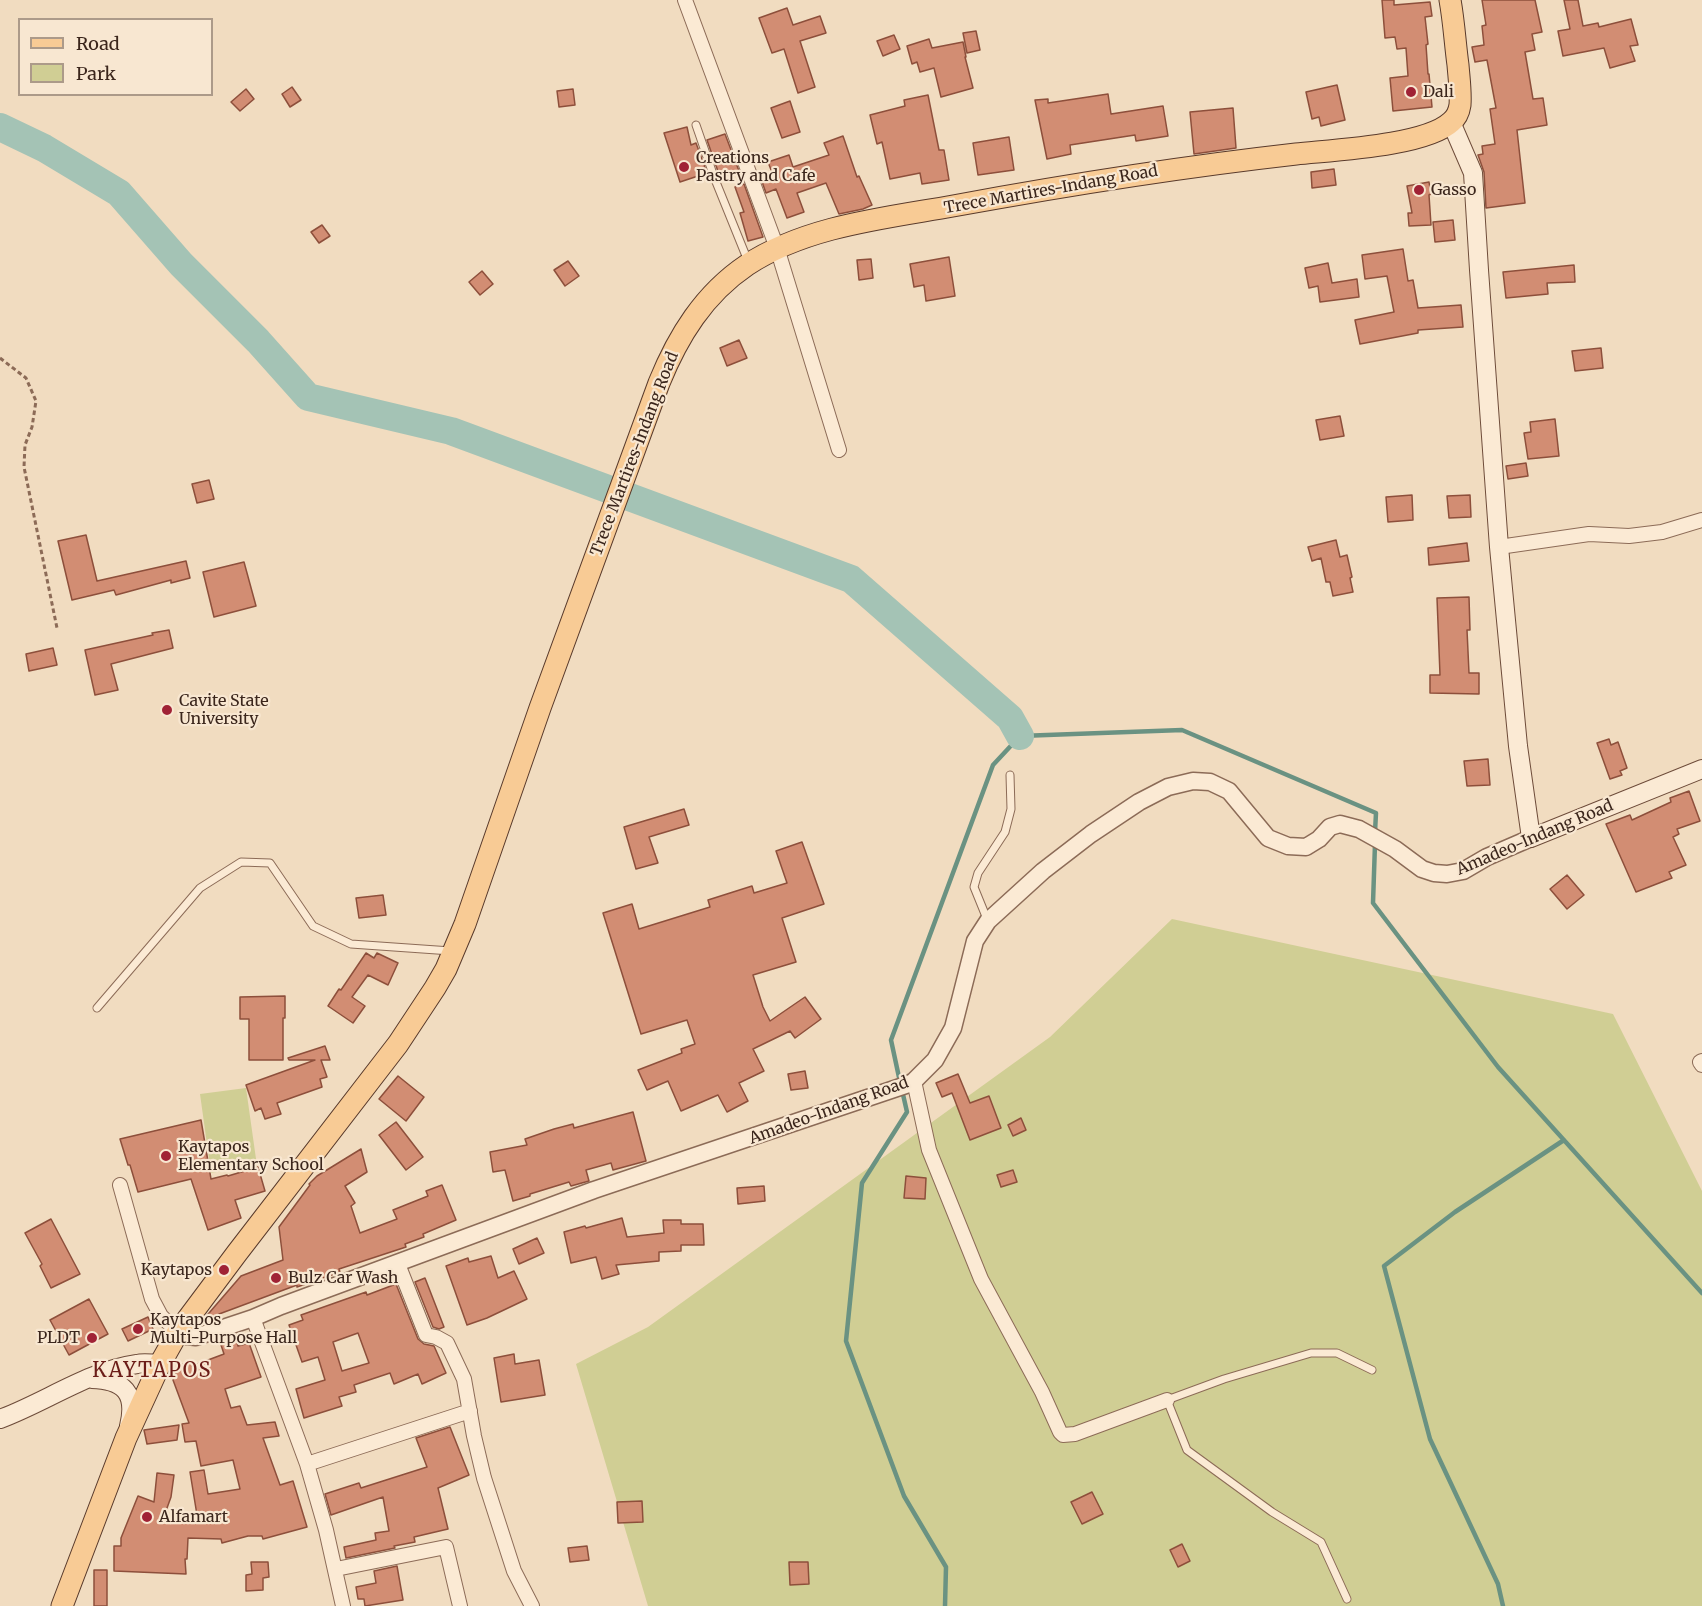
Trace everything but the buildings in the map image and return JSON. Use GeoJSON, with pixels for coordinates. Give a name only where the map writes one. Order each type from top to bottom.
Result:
{"type":"FeatureCollection","features":[{"type":"Feature","properties":{"kind":"main road"},"geometry":{"type":"LineString","coordinates":[[1450,0],[1460,91],[1460,107],[1451,122],[1473,173],[1499,547],[1518,747],[1531,838]]}},
{"type":"Feature","properties":{"kind":"main road","name":"Trece Martires-Indang Road"},"geometry":{"type":"LineString","coordinates":[[62,1606],[126,1438],[160,1364],[178,1332],[411,1026],[435,988],[454,951],[540,708],[665,368],[683,334],[703,304],[749,264],[777,248],[855,224],[1042,190],[1204,165],[1396,143],[1429,135],[1451,122]]}},
{"type":"Feature","properties":{"kind":"main road","name":"Amadeo-Indang Road"},"geometry":{"type":"LineString","coordinates":[[1531,838],[1702,769]]}},
{"type":"Feature","properties":{"kind":"main road"},"geometry":{"type":"LineString","coordinates":[[0,1419],[87,1379],[119,1368],[139,1363],[160,1364]]}},
{"type":"Feature","properties":{"kind":"main road"},"geometry":{"type":"LineString","coordinates":[[87,1379],[118,1384],[129,1395],[132,1413],[126,1438]]}},
{"type":"Feature","properties":{"kind":"street"},"geometry":{"type":"LineString","coordinates":[[691,2],[777,248],[839,450]]}},
{"type":"Feature","properties":{"kind":"street"},"geometry":{"type":"LineString","coordinates":[[1499,547],[1589,534],[1629,536],[1662,532],[1702,520]]}},
{"type":"Feature","properties":{"kind":"street","name":"Amadeo-Indang Road"},"geometry":{"type":"LineString","coordinates":[[178,1332],[192,1337],[253,1318],[594,1190],[911,1083],[936,1060],[953,1028],[975,941],[988,921],[1043,871],[1091,834],[1139,802],[1168,787],[1193,781],[1210,782],[1229,791],[1268,838],[1288,846],[1306,847],[1319,839],[1330,826],[1340,824],[1359,830],[1395,849],[1422,869],[1434,873],[1447,874],[1463,871],[1487,857],[1531,838]]}},
{"type":"Feature","properties":{"kind":"street"},"geometry":{"type":"LineString","coordinates":[[911,1083],[929,1150],[981,1279],[1042,1392],[1060,1432],[1063,1435],[1076,1434],[1167,1400]]}},
{"type":"Feature","properties":{"kind":"street"},"geometry":{"type":"LineString","coordinates":[[120,1185],[152,1299],[161,1316],[178,1332]]}},
{"type":"Feature","properties":{"kind":"street"},"geometry":{"type":"LineString","coordinates":[[398,1263],[426,1335],[447,1342],[464,1379],[484,1478],[514,1571],[531,1606]]}},
{"type":"Feature","properties":{"kind":"street"},"geometry":{"type":"LineString","coordinates":[[253,1318],[307,1464],[336,1569],[343,1606]]}},
{"type":"Feature","properties":{"kind":"street"},"geometry":{"type":"LineString","coordinates":[[307,1464],[470,1411]]}},
{"type":"Feature","properties":{"kind":"street"},"geometry":{"type":"LineString","coordinates":[[336,1569],[446,1547],[460,1606]]}},
{"type":"Feature","properties":{"kind":"lane"},"geometry":{"type":"LineString","coordinates":[[696,125],[749,264]]}},
{"type":"Feature","properties":{"kind":"lane"},"geometry":{"type":"LineString","coordinates":[[988,921],[974,887],[978,873],[1005,832],[1011,809],[1010,775]]}},
{"type":"Feature","properties":{"kind":"lane"},"geometry":{"type":"LineString","coordinates":[[96,1008],[200,888],[241,862],[270,863],[313,926],[351,944],[454,951]]}},
{"type":"Feature","properties":{"kind":"lane"},"geometry":{"type":"LineString","coordinates":[[1347,1599],[1321,1542],[1272,1512],[1186,1449],[1167,1400],[1224,1379],[1311,1353],[1337,1353],[1372,1370]]}},
{"type":"Feature","properties":{"kind":"path"},"geometry":{"type":"LineString","coordinates":[[0,358],[26,378],[36,401],[32,427],[25,445],[24,467],[57,628]]}},
{"type":"Feature","properties":{"kind":"green space"},"geometry":{"type":"Polygon","coordinates":[[[1172,919],[1613,1014],[1702,1191],[1702,1606],[648,1606],[576,1364],[648,1327],[1050,1037],[1172,919]]]}},
{"type":"Feature","properties":{"kind":"green space"},"geometry":{"type":"Polygon","coordinates":[[[246,1088],[257,1166],[211,1173],[200,1094],[246,1088]]]}},
{"type":"Feature","properties":{"kind":"waterway"},"geometry":{"type":"LineString","coordinates":[[0,127],[44,148],[119,193],[181,264],[258,341],[308,397],[451,431],[851,579],[1010,718],[1020,736]]}},
{"type":"Feature","properties":{"kind":"waterway"},"geometry":{"type":"LineString","coordinates":[[900,1082],[891,1040],[993,765],[1020,736],[1182,730],[1376,813],[1375,832]]}},
{"type":"Feature","properties":{"kind":"waterway"},"geometry":{"type":"LineString","coordinates":[[1375,844],[1373,903],[1498,1067],[1702,1293]]}},
{"type":"Feature","properties":{"kind":"waterway"},"geometry":{"type":"LineString","coordinates":[[902,1090],[907,1112],[862,1183],[846,1341],[904,1496],[946,1567],[945,1606]]}},
{"type":"Feature","properties":{"kind":"waterway"},"geometry":{"type":"LineString","coordinates":[[1503,1606],[1498,1584],[1430,1439],[1384,1266],[1455,1212],[1564,1140]]}},
{"type":"Feature","properties":{"kind":"place","name":"Dali"},"geometry":{"type":"Point","coordinates":[1411,92]}},
{"type":"Feature","properties":{"kind":"place","name":"Creations Pastry and Cafe"},"geometry":{"type":"Point","coordinates":[684,167]}},
{"type":"Feature","properties":{"kind":"place","name":"Gasso"},"geometry":{"type":"Point","coordinates":[1419,190]}},
{"type":"Feature","properties":{"kind":"place","name":"Cavite State University"},"geometry":{"type":"Point","coordinates":[167,710]}},
{"type":"Feature","properties":{"kind":"place","name":"Kaytapos Elementary School"},"geometry":{"type":"Point","coordinates":[166,1156]}},
{"type":"Feature","properties":{"kind":"place","name":"Kaytapos"},"geometry":{"type":"Point","coordinates":[224,1270]}},
{"type":"Feature","properties":{"kind":"place","name":"Bulz Car Wash"},"geometry":{"type":"Point","coordinates":[276,1278]}},
{"type":"Feature","properties":{"kind":"place","name":"Kaytapos Multi-Purpose Hall"},"geometry":{"type":"Point","coordinates":[138,1329]}},
{"type":"Feature","properties":{"kind":"place","name":"PLDT"},"geometry":{"type":"Point","coordinates":[92,1338]}},
{"type":"Feature","properties":{"kind":"place","name":"Alfamart"},"geometry":{"type":"Point","coordinates":[147,1517]}},
{"type":"Feature","properties":{"kind":"district","name":"KAYTAPOS"},"geometry":{"type":"Point","coordinates":[152,1371]}}]}
